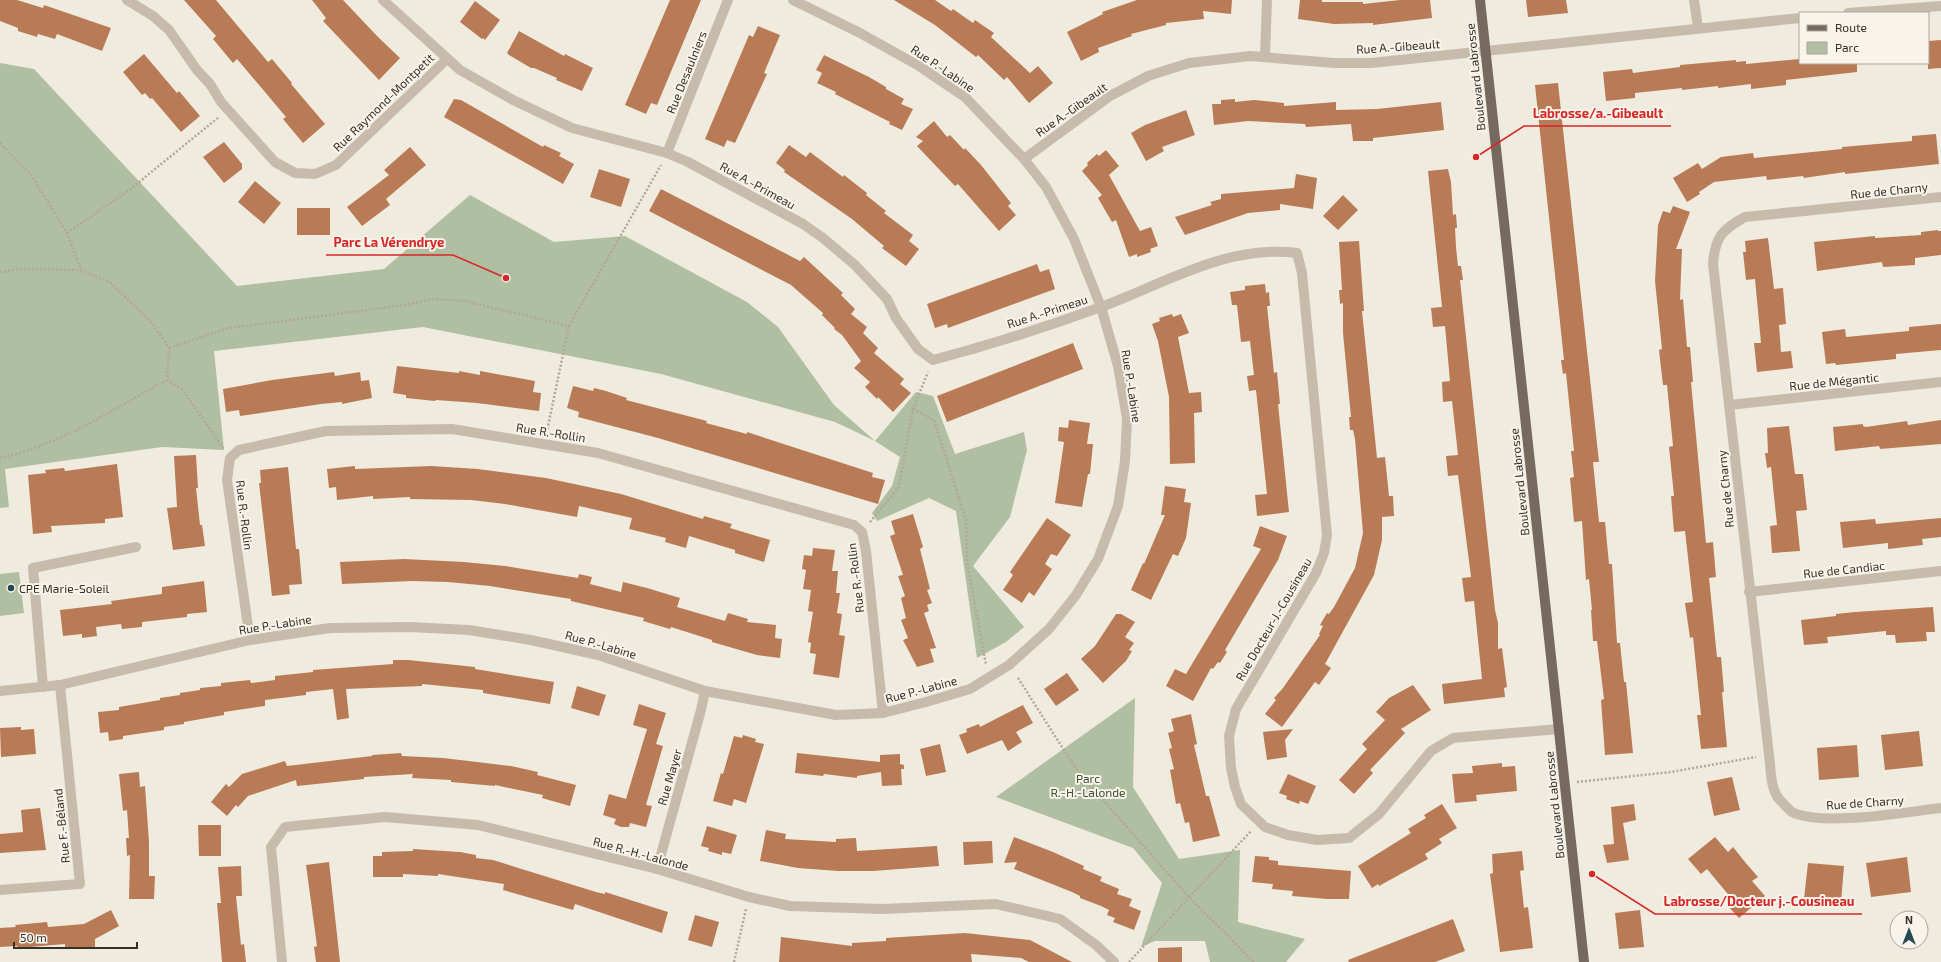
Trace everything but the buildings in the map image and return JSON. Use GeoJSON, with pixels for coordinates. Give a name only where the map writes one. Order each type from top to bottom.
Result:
{"type":"FeatureCollection","features":[{"type":"Feature","properties":{"kind":"main road","name":"Boulevard Labrosse"},"geometry":{"type":"LineString","coordinates":[[1480,0],[1584,962]]}},
{"type":"Feature","properties":{"kind":"street","name":"Rue Raymond-Montpetit"},"geometry":{"type":"LineString","coordinates":[[128,0],[153,16],[169,30],[197,70],[210,84],[221,102],[228,110],[275,162],[295,173],[315,174],[336,165],[446,59]]}},
{"type":"Feature","properties":{"kind":"street","name":"Rue A.-Primeau"},"geometry":{"type":"LineString","coordinates":[[383,0],[446,59],[460,70],[513,100],[572,128],[667,153],[688,162],[803,224],[823,238],[855,265],[887,299],[896,318],[918,349],[933,360],[974,349],[1101,307]]}},
{"type":"Feature","properties":{"kind":"street","name":"Rue Desaulniers"},"geometry":{"type":"LineString","coordinates":[[667,153],[728,0]]}},
{"type":"Feature","properties":{"kind":"street","name":"Rue P.-Labine"},"geometry":{"type":"LineString","coordinates":[[0,691],[60,685],[250,640],[330,628],[410,627],[469,630],[531,640],[598,655],[705,691],[836,715],[883,712],[970,689],[1009,665],[1049,629],[1076,595],[1098,559],[1118,506],[1125,461],[1127,419],[1118,366],[1101,307],[1074,239],[1046,187],[1024,159],[965,97],[919,66],[793,0]]}},
{"type":"Feature","properties":{"kind":"street"},"geometry":{"type":"LineString","coordinates":[[1266,56],[1267,0]]}},
{"type":"Feature","properties":{"kind":"street"},"geometry":{"type":"LineString","coordinates":[[1694,0],[1698,28]]}},
{"type":"Feature","properties":{"kind":"street"},"geometry":{"type":"LineString","coordinates":[[1861,12],[1941,6]]}},
{"type":"Feature","properties":{"kind":"street","name":"Rue A.-Gibeault"},"geometry":{"type":"LineString","coordinates":[[1024,159],[1110,96],[1148,76],[1189,63],[1266,56],[1334,63],[1371,63],[1799,18]]}},
{"type":"Feature","properties":{"kind":"street","name":"Rue de Charny"},"geometry":{"type":"LineString","coordinates":[[1941,197],[1744,217],[1730,225],[1719,236],[1714,247],[1713,264],[1769,755],[1773,784],[1778,798],[1791,811],[1803,815],[1828,819],[1941,808]]}},
{"type":"Feature","properties":{"kind":"street","name":"Rue Docteur-J.-Cousineau"},"geometry":{"type":"LineString","coordinates":[[1101,307],[1192,269],[1250,253],[1279,251],[1297,253],[1302,273],[1327,535],[1324,553],[1316,573],[1236,709],[1228,736],[1231,768],[1235,787],[1241,804],[1258,823],[1288,835],[1317,840],[1349,838],[1379,814],[1431,751],[1453,738],[1559,729]]}},
{"type":"Feature","properties":{"kind":"street","name":"Rue de Mégantic"},"geometry":{"type":"LineString","coordinates":[[1729,405],[1941,382]]}},
{"type":"Feature","properties":{"kind":"street","name":"Rue R.-Rollin"},"geometry":{"type":"LineString","coordinates":[[250,640],[227,480],[230,458],[239,450],[326,431],[452,429],[598,453],[854,525],[862,532],[866,552],[883,712]]}},
{"type":"Feature","properties":{"kind":"street"},"geometry":{"type":"LineString","coordinates":[[43,687],[33,568],[136,547]]}},
{"type":"Feature","properties":{"kind":"street","name":"Rue de Candiac"},"geometry":{"type":"LineString","coordinates":[[1750,592],[1941,571]]}},
{"type":"Feature","properties":{"kind":"street","name":"Rue F.-Béland"},"geometry":{"type":"LineString","coordinates":[[0,890],[80,884],[60,685]]}},
{"type":"Feature","properties":{"kind":"street","name":"Rue Mayer"},"geometry":{"type":"LineString","coordinates":[[656,869],[705,691]]}},
{"type":"Feature","properties":{"kind":"street","name":"Rue R.-H.-Lalonde"},"geometry":{"type":"LineString","coordinates":[[282,962],[271,847],[285,827],[385,817],[478,825],[656,869],[749,897],[790,906],[875,909],[996,904],[1060,919],[1096,945],[1114,962]]}},
{"type":"Feature","properties":{"kind":"path"},"geometry":{"type":"LineString","coordinates":[[67,233],[128,191],[228,110]]}},
{"type":"Feature","properties":{"kind":"path"},"geometry":{"type":"LineString","coordinates":[[0,143],[31,175],[67,233],[81,270]]}},
{"type":"Feature","properties":{"kind":"path"},"geometry":{"type":"LineString","coordinates":[[544,445],[569,326],[667,153]]}},
{"type":"Feature","properties":{"kind":"path"},"geometry":{"type":"LineString","coordinates":[[0,272],[21,269],[81,270],[111,283],[152,323],[169,348],[167,380]]}},
{"type":"Feature","properties":{"kind":"path"},"geometry":{"type":"LineString","coordinates":[[169,348],[229,328],[405,305],[431,299],[465,301],[569,326]]}},
{"type":"Feature","properties":{"kind":"path"},"geometry":{"type":"LineString","coordinates":[[862,532],[899,487],[913,409],[933,360]]}},
{"type":"Feature","properties":{"kind":"path"},"geometry":{"type":"LineString","coordinates":[[167,380],[182,389],[230,458]]}},
{"type":"Feature","properties":{"kind":"path"},"geometry":{"type":"LineString","coordinates":[[0,458],[19,454],[87,425],[167,380]]}},
{"type":"Feature","properties":{"kind":"path"},"geometry":{"type":"LineString","coordinates":[[913,409],[934,420],[966,520],[967,562],[988,678]]}},
{"type":"Feature","properties":{"kind":"path"},"geometry":{"type":"LineString","coordinates":[[1018,678],[1076,770],[1188,896],[1254,962]]}},
{"type":"Feature","properties":{"kind":"path"},"geometry":{"type":"LineString","coordinates":[[1565,784],[1671,772],[1769,755]]}},
{"type":"Feature","properties":{"kind":"path"},"geometry":{"type":"LineString","coordinates":[[1128,962],[1188,896],[1258,823]]}},
{"type":"Feature","properties":{"kind":"path"},"geometry":{"type":"LineString","coordinates":[[734,962],[749,897]]}},
{"type":"Feature","properties":{"kind":"green space"},"geometry":{"type":"Polygon","coordinates":[[[0,63],[34,69],[237,286],[384,269],[470,195],[554,242],[625,236],[747,302],[778,327],[834,405],[875,441],[835,422],[661,374],[423,327],[214,351],[224,450],[162,447],[5,469],[9,507],[0,508],[0,63]]]}},
{"type":"Feature","properties":{"kind":"green space"},"geometry":{"type":"Polygon","coordinates":[[[916,392],[933,396],[955,454],[1024,432],[1027,450],[1010,517],[973,566],[1024,627],[1006,642],[977,658],[956,511],[929,498],[877,521],[872,513],[892,486],[900,457],[875,441],[916,392]]]}},
{"type":"Feature","properties":{"kind":"green space"},"geometry":{"type":"Polygon","coordinates":[[[19,572],[24,613],[0,616],[0,574],[19,572]]]}},
{"type":"Feature","properties":{"kind":"green space","name":"Parc R.-H.-Lalonde"},"geometry":{"type":"Polygon","coordinates":[[[1135,698],[1133,787],[1179,859],[1240,850],[1238,922],[1305,939],[1286,962],[1210,962],[1205,941],[1155,941],[1141,947],[1162,883],[1133,848],[996,797],[1135,698]]]}},
{"type":"Feature","properties":{"kind":"place","name":"Labrosse/a.-Gibeault"},"geometry":{"type":"Point","coordinates":[1476,157]}},
{"type":"Feature","properties":{"kind":"place","name":"Parc La Vérendrye"},"geometry":{"type":"Point","coordinates":[506,278]}},
{"type":"Feature","properties":{"kind":"place","name":"CPE Marie-Soleil"},"geometry":{"type":"Point","coordinates":[11,588]}},
{"type":"Feature","properties":{"kind":"place","name":"Labrosse/Docteur j.-Cousineau"},"geometry":{"type":"Point","coordinates":[1592,874]}}]}
